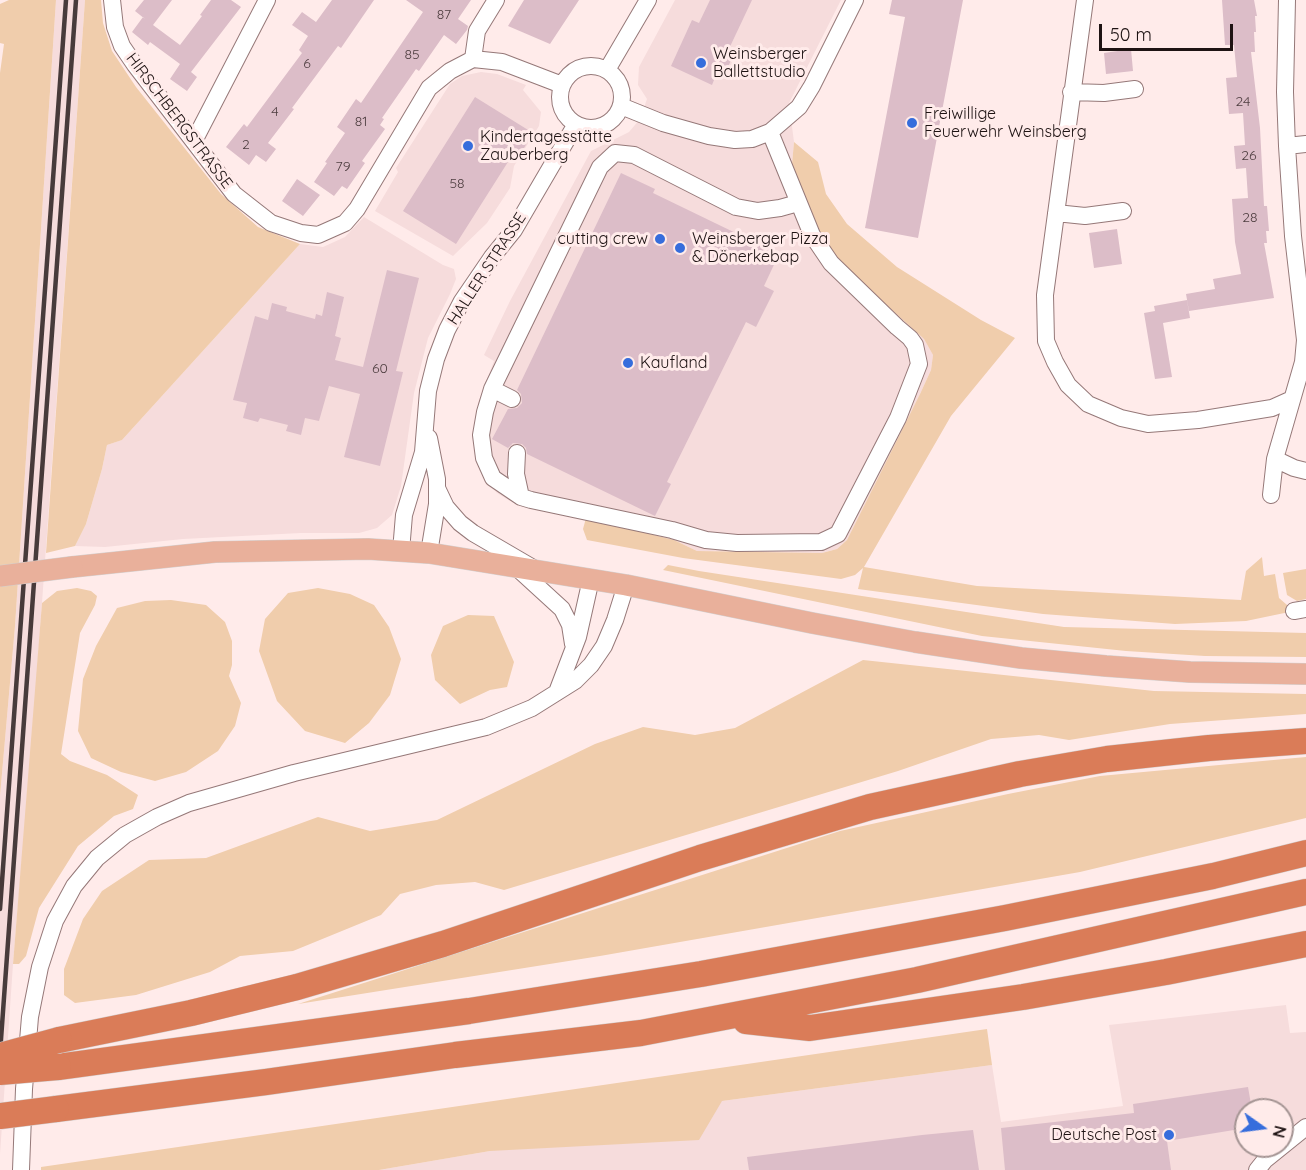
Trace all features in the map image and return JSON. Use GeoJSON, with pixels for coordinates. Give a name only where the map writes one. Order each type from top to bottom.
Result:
{"type":"FeatureCollection","features":[{"type":"Feature","properties":{"kind":"highway"},"geometry":{"type":"LineString","coordinates":[[0,1056],[59,1040],[190,1013],[297,987],[443,944],[700,858],[881,805],[1020,774],[1107,759],[1306,741]]}},
{"type":"Feature","properties":{"kind":"highway"},"geometry":{"type":"LineString","coordinates":[[0,1072],[58,1067],[493,1007],[700,974],[1005,918],[1213,876],[1306,853]]}},
{"type":"Feature","properties":{"kind":"highway"},"geometry":{"type":"LineString","coordinates":[[0,1116],[454,1055],[641,1033],[917,980],[1306,892]]}},
{"type":"Feature","properties":{"kind":"highway"},"geometry":{"type":"LineString","coordinates":[[716,1018],[810,1028],[1023,997],[1306,944]]}},
{"type":"Feature","properties":{"kind":"main road"},"geometry":{"type":"LineString","coordinates":[[0,576],[215,552],[297,549],[429,553],[626,585],[812,623],[1021,658],[1190,672],[1306,674]]}},
{"type":"Feature","properties":{"kind":"street","name":"HIRSCHBERGSTRASSE"},"geometry":{"type":"LineString","coordinates":[[112,0],[115,27],[122,46],[234,194],[271,223],[301,233],[318,235],[345,223],[357,209],[429,88],[450,71],[473,59]]}},
{"type":"Feature","properties":{"kind":"street"},"geometry":{"type":"LineString","coordinates":[[194,141],[267,0]]}},
{"type":"Feature","properties":{"kind":"street"},"geometry":{"type":"LineString","coordinates":[[496,0],[477,31],[473,59],[502,62],[562,85]]}},
{"type":"Feature","properties":{"kind":"street"},"geometry":{"type":"LineString","coordinates":[[607,70],[648,0]]}},
{"type":"Feature","properties":{"kind":"street"},"geometry":{"type":"LineString","coordinates":[[621,106],[663,123],[709,136],[735,140],[752,139],[770,132],[799,107],[855,0]]}},
{"type":"Feature","properties":{"kind":"street"},"geometry":{"type":"LineString","coordinates":[[1084,0],[1045,295],[1046,340],[1055,362],[1068,385],[1089,404],[1121,418],[1148,424],[1198,420],[1272,408],[1292,399]]}},
{"type":"Feature","properties":{"kind":"street"},"geometry":{"type":"LineString","coordinates":[[1270,495],[1275,459],[1303,362],[1305,340],[1293,236],[1287,146],[1285,92],[1287,0]]}},
{"type":"Feature","properties":{"kind":"street"},"geometry":{"type":"LineString","coordinates":[[590,65],[607,70],[619,82],[621,106],[609,122],[600,127],[591,128],[576,124],[562,109],[560,101],[562,85],[573,71],[581,67],[590,65]]}},
{"type":"Feature","properties":{"kind":"street"},"geometry":{"type":"LineString","coordinates":[[1071,92],[1104,93],[1135,89]]}},
{"type":"Feature","properties":{"kind":"street","name":"HALLER STRASSE"},"geometry":{"type":"LineString","coordinates":[[401,551],[404,515],[423,452],[428,391],[436,359],[447,330],[468,292],[492,257],[514,231],[576,124]]}},
{"type":"Feature","properties":{"kind":"street"},"geometry":{"type":"LineString","coordinates":[[770,132],[812,235],[831,263],[910,338],[915,345],[919,364],[914,382],[898,418],[838,534],[821,542],[706,540],[672,530],[521,497],[493,478],[484,458],[481,435],[492,389],[600,167],[615,153],[634,155],[736,207],[758,212],[798,202]]}},
{"type":"Feature","properties":{"kind":"street"},"geometry":{"type":"LineString","coordinates":[[1287,146],[1306,144]]}},
{"type":"Feature","properties":{"kind":"street"},"geometry":{"type":"LineString","coordinates":[[1056,213],[1085,216],[1123,211]]}},
{"type":"Feature","properties":{"kind":"street"},"geometry":{"type":"LineString","coordinates":[[492,389],[512,399]]}},
{"type":"Feature","properties":{"kind":"street","name":"HALLER STRASSE"},"geometry":{"type":"LineString","coordinates":[[425,425],[432,448],[437,489],[429,553]]}},
{"type":"Feature","properties":{"kind":"street"},"geometry":{"type":"LineString","coordinates":[[517,453],[516,474],[521,497]]}},
{"type":"Feature","properties":{"kind":"street"},"geometry":{"type":"LineString","coordinates":[[1275,459],[1306,471]]}},
{"type":"Feature","properties":{"kind":"street","name":"HALLER STRASSE"},"geometry":{"type":"LineString","coordinates":[[437,489],[446,507],[460,524],[537,570]]}},
{"type":"Feature","properties":{"kind":"street"},"geometry":{"type":"LineString","coordinates":[[516,566],[562,609],[570,625],[574,651]]}},
{"type":"Feature","properties":{"kind":"street"},"geometry":{"type":"LineString","coordinates":[[557,692],[574,651],[591,579]]}},
{"type":"Feature","properties":{"kind":"street"},"geometry":{"type":"LineString","coordinates":[[21,1170],[30,1017],[40,967],[55,921],[74,886],[97,858],[124,835],[157,817],[189,804],[294,772],[486,727],[532,708],[575,681],[591,665],[604,646],[626,585]]}},
{"type":"Feature","properties":{"kind":"street"},"geometry":{"type":"LineString","coordinates":[[1257,1170],[1265,1160],[1306,1127]]}},
{"type":"Feature","properties":{"kind":"shaded area"},"geometry":{"type":"Polygon","coordinates":[[[9,0],[56,0],[15,626],[0,796],[0,73],[4,44],[0,43],[0,4],[9,0]]]}},
{"type":"Feature","properties":{"kind":"shaded area"},"geometry":{"type":"Polygon","coordinates":[[[56,0],[85,0],[0,1154],[0,796],[15,626],[56,0]]]}},
{"type":"Feature","properties":{"kind":"shaded area"},"geometry":{"type":"Polygon","coordinates":[[[85,0],[101,0],[103,23],[112,51],[136,87],[221,194],[258,227],[300,244],[122,440],[107,445],[86,524],[75,546],[46,553],[85,0]]]}},
{"type":"Feature","properties":{"kind":"shaded area"},"geometry":{"type":"Polygon","coordinates":[[[675,0],[841,0],[789,103],[794,142],[792,164],[839,262],[924,339],[933,355],[931,370],[920,394],[847,540],[837,549],[822,553],[697,551],[674,540],[510,501],[497,493],[484,479],[478,462],[474,435],[478,403],[494,361],[484,355],[510,301],[591,151],[629,132],[640,119],[647,99],[638,85],[639,67],[675,0]]]}},
{"type":"Feature","properties":{"kind":"shaded area","name":"Kindertagesstätte Zauberberg"},"geometry":{"type":"Polygon","coordinates":[[[481,72],[497,74],[526,85],[523,90],[541,112],[539,126],[514,166],[510,188],[487,223],[453,256],[375,211],[398,172],[396,168],[450,84],[462,76],[481,72]]]}},
{"type":"Feature","properties":{"kind":"shaded area"},"geometry":{"type":"Polygon","coordinates":[[[794,142],[818,162],[826,194],[847,224],[897,267],[981,320],[1015,338],[951,416],[864,567],[977,586],[1241,600],[1246,571],[1262,557],[1264,576],[1275,574],[1279,598],[1294,611],[1246,621],[1175,624],[1043,614],[858,589],[863,568],[855,575],[841,579],[683,558],[587,540],[583,529],[586,518],[674,540],[697,551],[822,553],[837,549],[847,540],[920,394],[931,370],[933,355],[924,339],[839,262],[818,231],[792,164],[794,142]]]}},
{"type":"Feature","properties":{"kind":"shaded area"},"geometry":{"type":"Polygon","coordinates":[[[364,217],[443,265],[454,269],[456,279],[428,338],[414,393],[401,486],[392,515],[377,528],[359,533],[301,533],[183,539],[105,547],[75,546],[86,524],[107,445],[122,440],[300,244],[323,247],[345,237],[364,217]]]}},
{"type":"Feature","properties":{"kind":"shaded area"},"geometry":{"type":"Polygon","coordinates":[[[668,565],[1064,627],[1306,633],[1306,657],[1205,656],[1126,651],[982,636],[663,570],[668,565]]]}},
{"type":"Feature","properties":{"kind":"shaded area"},"geometry":{"type":"Polygon","coordinates":[[[1306,569],[1306,599],[1297,601],[1287,595],[1283,573],[1306,569]]]}},
{"type":"Feature","properties":{"kind":"shaded area"},"geometry":{"type":"Polygon","coordinates":[[[77,588],[91,591],[97,596],[95,605],[80,633],[61,754],[70,761],[107,775],[138,795],[133,809],[114,816],[78,846],[39,908],[26,956],[19,964],[13,964],[42,603],[57,591],[77,588]]]}},
{"type":"Feature","properties":{"kind":"shaded area"},"geometry":{"type":"Polygon","coordinates":[[[318,588],[350,594],[374,605],[389,627],[401,659],[390,695],[369,723],[345,743],[305,731],[277,701],[259,651],[265,619],[288,593],[318,588]]]}},
{"type":"Feature","properties":{"kind":"shaded area"},"geometry":{"type":"Polygon","coordinates":[[[171,600],[206,605],[225,622],[232,641],[232,665],[229,676],[241,703],[235,726],[218,751],[186,772],[155,781],[121,772],[91,758],[78,731],[83,679],[96,646],[117,608],[145,601],[171,600]]]}},
{"type":"Feature","properties":{"kind":"shaded area"},"geometry":{"type":"Polygon","coordinates":[[[468,615],[494,616],[514,662],[507,687],[490,690],[460,704],[435,680],[431,655],[443,626],[468,615]]]}},
{"type":"Feature","properties":{"kind":"shaded area"},"geometry":{"type":"Polygon","coordinates":[[[863,660],[1154,691],[1306,694],[1306,714],[1170,724],[1069,740],[1039,735],[991,739],[898,771],[504,890],[475,882],[436,885],[400,894],[381,915],[293,951],[240,956],[210,972],[136,995],[75,1003],[64,995],[64,969],[83,919],[102,891],[149,860],[206,858],[318,817],[370,831],[437,820],[595,744],[643,727],[695,735],[735,728],[863,660]]]}},
{"type":"Feature","properties":{"kind":"shaded area"},"geometry":{"type":"Polygon","coordinates":[[[1306,757],[1306,818],[1080,872],[600,956],[298,1004],[840,831],[1100,776],[1306,757]]]}},
{"type":"Feature","properties":{"kind":"shaded area"},"geometry":{"type":"Polygon","coordinates":[[[1286,1005],[1290,1033],[1306,1032],[1306,1170],[379,1170],[490,1151],[722,1101],[992,1065],[1001,1122],[1123,1106],[1109,1025],[1286,1005]]]}},
{"type":"Feature","properties":{"kind":"shaded area"},"geometry":{"type":"Polygon","coordinates":[[[987,1029],[992,1065],[722,1101],[699,1140],[490,1151],[379,1170],[41,1170],[41,1167],[987,1029]]]}},
{"type":"Feature","properties":{"kind":"building"},"geometry":{"type":"Polygon","coordinates":[[[144,0],[172,0],[153,25],[180,45],[211,0],[231,0],[241,7],[191,72],[197,77],[187,91],[170,79],[180,64],[150,42],[148,45],[132,32],[143,17],[135,11],[144,0]]]}},
{"type":"Feature","properties":{"kind":"building"},"geometry":{"type":"Polygon","coordinates":[[[332,0],[374,0],[341,48],[338,46],[268,143],[276,149],[266,162],[256,155],[249,165],[226,147],[244,124],[247,127],[302,53],[299,50],[308,36],[292,25],[302,12],[316,22],[332,0]]]}},
{"type":"Feature","properties":{"kind":"building"},"geometry":{"type":"Polygon","coordinates":[[[406,0],[471,0],[458,19],[468,26],[467,30],[456,44],[444,35],[419,71],[416,69],[382,118],[384,119],[380,125],[385,129],[362,161],[365,163],[347,189],[342,186],[334,196],[314,182],[345,133],[337,127],[356,99],[361,103],[423,12],[406,0]]]}},
{"type":"Feature","properties":{"kind":"building"},"geometry":{"type":"Polygon","coordinates":[[[524,0],[579,0],[550,44],[508,26],[524,0]]]}},
{"type":"Feature","properties":{"kind":"building"},"geometry":{"type":"Polygon","coordinates":[[[710,0],[752,0],[727,53],[733,56],[723,78],[716,75],[712,85],[671,66],[692,20],[699,23],[710,0]]]}},
{"type":"Feature","properties":{"kind":"building","name":"Freiwillige Feuerwehr Weinsberg"},"geometry":{"type":"Polygon","coordinates":[[[892,0],[963,0],[918,238],[865,228],[905,17],[889,14],[892,0]]]}},
{"type":"Feature","properties":{"kind":"building"},"geometry":{"type":"Polygon","coordinates":[[[1222,0],[1254,0],[1257,16],[1255,16],[1256,32],[1254,32],[1255,52],[1251,52],[1260,128],[1264,206],[1267,206],[1269,231],[1266,231],[1267,243],[1264,243],[1274,298],[1189,311],[1186,294],[1215,289],[1213,279],[1241,274],[1235,242],[1232,199],[1248,198],[1246,168],[1236,169],[1234,146],[1245,145],[1243,113],[1229,114],[1226,78],[1237,77],[1234,45],[1225,45],[1222,0]]]}},
{"type":"Feature","properties":{"kind":"building"},"geometry":{"type":"Polygon","coordinates":[[[1131,49],[1133,71],[1106,74],[1104,53],[1131,49]]]}},
{"type":"Feature","properties":{"kind":"building"},"geometry":{"type":"Polygon","coordinates":[[[475,97],[533,133],[518,158],[513,154],[456,244],[403,211],[475,97]]]}},
{"type":"Feature","properties":{"kind":"building","name":"Kaufland"},"geometry":{"type":"Polygon","coordinates":[[[621,173],[655,189],[653,193],[779,254],[764,286],[774,291],[756,327],[746,322],[667,482],[671,484],[655,516],[527,454],[522,444],[513,443],[508,448],[492,439],[508,409],[517,408],[522,403],[521,394],[517,390],[621,173]]]}},
{"type":"Feature","properties":{"kind":"building"},"geometry":{"type":"Polygon","coordinates":[[[297,179],[320,195],[303,216],[282,201],[297,179]]]}},
{"type":"Feature","properties":{"kind":"building"},"geometry":{"type":"Polygon","coordinates":[[[1117,229],[1122,264],[1094,268],[1089,233],[1117,229]]]}},
{"type":"Feature","properties":{"kind":"building"},"geometry":{"type":"Polygon","coordinates":[[[387,270],[419,278],[396,371],[403,372],[380,466],[344,457],[360,394],[329,386],[319,421],[305,418],[301,435],[286,431],[288,425],[260,418],[258,422],[243,418],[247,403],[233,400],[255,316],[268,320],[272,303],[287,307],[286,311],[315,319],[316,314],[322,316],[327,292],[344,297],[335,336],[341,338],[335,360],[363,367],[387,270]]]}},
{"type":"Feature","properties":{"kind":"building"},"geometry":{"type":"Polygon","coordinates":[[[1187,300],[1190,318],[1163,323],[1172,377],[1155,379],[1144,313],[1155,311],[1154,306],[1187,300]]]}},
{"type":"Feature","properties":{"kind":"building"},"geometry":{"type":"Polygon","coordinates":[[[1248,1087],[1250,1098],[1234,1098],[1234,1130],[1167,1141],[1171,1170],[1005,1170],[1001,1128],[1134,1113],[1133,1104],[1248,1087]]]}},
{"type":"Feature","properties":{"kind":"building"},"geometry":{"type":"Polygon","coordinates":[[[973,1130],[979,1170],[749,1170],[747,1157],[922,1135],[973,1130]]]}},
{"type":"Feature","properties":{"kind":"railway"},"geometry":{"type":"LineString","coordinates":[[0,909],[66,0]]}},
{"type":"Feature","properties":{"kind":"railway"},"geometry":{"type":"LineString","coordinates":[[0,1053],[76,0]]}},
{"type":"Feature","properties":{"kind":"place","name":"Weinsberger Ballettstudio"},"geometry":{"type":"Point","coordinates":[701,63]}},
{"type":"Feature","properties":{"kind":"place","name":"Freiwillige Feuerwehr Weinsberg"},"geometry":{"type":"Point","coordinates":[912,123]}},
{"type":"Feature","properties":{"kind":"place","name":"Kindertagesstätte Zauberberg"},"geometry":{"type":"Point","coordinates":[468,146]}},
{"type":"Feature","properties":{"kind":"place","name":"cutting crew"},"geometry":{"type":"Point","coordinates":[660,239]}},
{"type":"Feature","properties":{"kind":"place","name":"Weinsberger Pizza & Dönerkebap"},"geometry":{"type":"Point","coordinates":[680,248]}},
{"type":"Feature","properties":{"kind":"place","name":"Kaufland"},"geometry":{"type":"Point","coordinates":[628,363]}},
{"type":"Feature","properties":{"kind":"place","name":"Deutsche Post"},"geometry":{"type":"Point","coordinates":[1169,1135]}}]}
